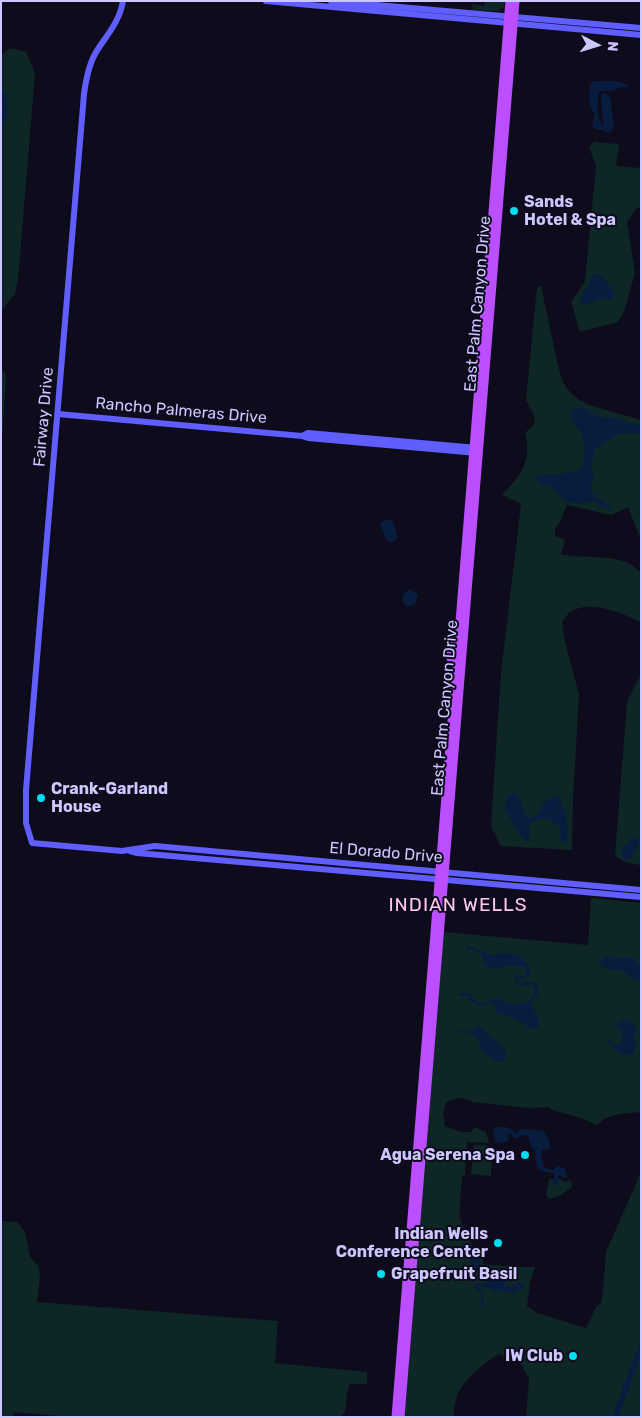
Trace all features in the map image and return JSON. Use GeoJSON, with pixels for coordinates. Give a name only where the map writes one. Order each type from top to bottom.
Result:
{"type":"FeatureCollection","features":[{"type":"Feature","properties":{"kind":"main road","name":"East Palm Canyon Drive"},"geometry":{"type":"LineString","coordinates":[[509,1],[511,20]]}},
{"type":"Feature","properties":{"kind":"main road","name":"East Palm Canyon Drive"},"geometry":{"type":"LineString","coordinates":[[401,1417],[442,876],[511,20],[516,1]]}},
{"type":"Feature","properties":{"kind":"main road","name":"East Palm Canyon Drive"},"geometry":{"type":"LineString","coordinates":[[395,1417],[442,876],[460,619],[476,451]]}},
{"type":"Feature","properties":{"kind":"main road"},"geometry":{"type":"LineString","coordinates":[[450,658],[452,638],[460,619]]}},
{"type":"Feature","properties":{"kind":"street","name":"Fairway Drive"},"geometry":{"type":"LineString","coordinates":[[32,844],[26,823],[26,790],[87,73],[97,50],[112,30],[123,1]]}},
{"type":"Feature","properties":{"kind":"street"},"geometry":{"type":"LineString","coordinates":[[266,1],[641,28]]}},
{"type":"Feature","properties":{"kind":"street"},"geometry":{"type":"LineString","coordinates":[[331,1],[641,35]]}},
{"type":"Feature","properties":{"kind":"street","name":"Rancho Palmeras Drive"},"geometry":{"type":"LineString","coordinates":[[58,414],[302,436],[308,433],[476,451]]}},
{"type":"Feature","properties":{"kind":"street","name":"El Dorado Drive"},"geometry":{"type":"LineString","coordinates":[[32,844],[532,884],[641,890]]}},
{"type":"Feature","properties":{"kind":"street","name":"El Dorado Drive"},"geometry":{"type":"LineString","coordinates":[[532,884],[641,898]]}},
{"type":"Feature","properties":{"kind":"green space"},"geometry":{"type":"Polygon","coordinates":[[[485,1],[504,1],[504,7],[498,11],[473,10],[472,4],[484,6],[485,1]]]}},
{"type":"Feature","properties":{"kind":"green space"},"geometry":{"type":"Polygon","coordinates":[[[10,48],[26,52],[35,73],[18,280],[15,294],[1,311],[1,55],[10,48]]]}},
{"type":"Feature","properties":{"kind":"green space"},"geometry":{"type":"Polygon","coordinates":[[[594,142],[619,144],[616,166],[641,168],[641,206],[635,210],[627,222],[635,273],[624,312],[618,322],[580,332],[571,302],[585,281],[596,166],[589,147],[594,142]]]}},
{"type":"Feature","properties":{"kind":"green space"},"geometry":{"type":"Polygon","coordinates":[[[541,286],[557,361],[562,380],[568,390],[579,400],[589,405],[641,420],[641,535],[639,535],[628,507],[611,515],[567,505],[559,524],[555,528],[555,536],[565,540],[561,554],[612,558],[630,564],[641,573],[641,622],[605,608],[586,607],[569,613],[562,622],[565,642],[579,694],[572,850],[501,846],[491,826],[501,673],[521,504],[502,495],[515,481],[523,467],[527,452],[525,433],[534,424],[535,417],[526,400],[537,287],[541,286]]]}},
{"type":"Feature","properties":{"kind":"green space"},"geometry":{"type":"Polygon","coordinates":[[[1,368],[6,376],[1,456],[1,368]]]}},
{"type":"Feature","properties":{"kind":"green space"},"geometry":{"type":"Polygon","coordinates":[[[641,673],[641,865],[628,863],[615,856],[627,702],[641,673]]]}},
{"type":"Feature","properties":{"kind":"green space"},"geometry":{"type":"Polygon","coordinates":[[[591,898],[641,903],[641,1114],[639,1112],[616,1115],[606,1118],[597,1125],[548,1107],[528,1108],[473,1102],[460,1098],[446,1103],[443,1113],[445,1126],[460,1132],[471,1132],[474,1127],[486,1132],[489,1143],[467,1142],[465,1175],[462,1177],[459,1217],[473,1247],[483,1255],[483,1264],[535,1267],[530,1282],[527,1306],[537,1313],[586,1328],[596,1307],[601,1303],[606,1252],[641,1172],[641,1417],[526,1417],[529,1378],[519,1361],[498,1354],[474,1373],[461,1387],[457,1396],[454,1417],[404,1417],[443,932],[588,945],[591,898]]]}},
{"type":"Feature","properties":{"kind":"green space"},"geometry":{"type":"Polygon","coordinates":[[[474,1145],[493,1146],[491,1176],[471,1174],[474,1145]]]}},
{"type":"Feature","properties":{"kind":"green space"},"geometry":{"type":"Polygon","coordinates":[[[558,1178],[565,1182],[571,1180],[572,1187],[560,1196],[549,1199],[546,1195],[549,1179],[557,1181],[558,1178]]]}},
{"type":"Feature","properties":{"kind":"green space"},"geometry":{"type":"Polygon","coordinates":[[[1,1221],[17,1222],[25,1232],[30,1257],[39,1267],[40,1278],[37,1302],[278,1321],[275,1363],[367,1372],[367,1384],[350,1384],[345,1412],[340,1417],[70,1417],[14,1412],[13,1417],[1,1417],[1,1221]]]}},
{"type":"Feature","properties":{"kind":"water"},"geometry":{"type":"Polygon","coordinates":[[[594,81],[616,81],[628,85],[627,88],[599,91],[598,110],[603,127],[601,97],[602,94],[607,94],[610,98],[614,128],[610,132],[604,132],[592,127],[595,114],[591,108],[589,96],[590,84],[594,81]]]}},
{"type":"Feature","properties":{"kind":"water"},"geometry":{"type":"Polygon","coordinates":[[[1,91],[4,92],[8,106],[7,115],[1,129],[1,91]]]}},
{"type":"Feature","properties":{"kind":"water"},"geometry":{"type":"Polygon","coordinates":[[[596,273],[607,283],[615,296],[609,300],[600,298],[586,305],[581,303],[580,299],[589,284],[591,276],[596,273]]]}},
{"type":"Feature","properties":{"kind":"water"},"geometry":{"type":"Polygon","coordinates":[[[575,408],[584,408],[598,417],[616,418],[635,425],[641,425],[641,433],[619,434],[595,449],[591,468],[594,478],[591,483],[591,491],[597,498],[609,505],[609,510],[605,506],[599,506],[597,501],[578,503],[566,501],[553,489],[536,480],[537,475],[561,475],[571,471],[576,473],[582,467],[584,443],[572,418],[571,411],[575,408]]]}},
{"type":"Feature","properties":{"kind":"water"},"geometry":{"type":"Polygon","coordinates":[[[391,519],[394,523],[398,539],[390,543],[387,541],[380,524],[382,521],[391,519]]]}},
{"type":"Feature","properties":{"kind":"water"},"geometry":{"type":"Polygon","coordinates":[[[410,589],[418,595],[415,604],[408,607],[403,603],[403,594],[410,589]]]}},
{"type":"Feature","properties":{"kind":"water"},"geometry":{"type":"Polygon","coordinates":[[[514,793],[520,798],[528,818],[538,815],[545,802],[554,796],[558,796],[563,805],[566,819],[568,838],[566,842],[561,843],[560,827],[547,818],[531,823],[529,842],[526,841],[518,833],[504,807],[508,796],[514,793]]]}},
{"type":"Feature","properties":{"kind":"water"},"geometry":{"type":"Polygon","coordinates":[[[632,837],[637,837],[640,842],[631,859],[625,860],[621,856],[622,847],[632,837]]]}},
{"type":"Feature","properties":{"kind":"water"},"geometry":{"type":"Polygon","coordinates":[[[465,942],[467,942],[467,946],[493,955],[504,953],[517,954],[529,965],[530,975],[517,980],[519,983],[526,981],[537,984],[538,994],[531,1004],[539,1018],[537,1028],[530,1028],[509,1015],[499,1015],[492,1002],[480,1006],[469,1001],[469,996],[459,996],[459,993],[471,993],[472,998],[480,1004],[497,998],[509,1003],[518,1004],[530,1001],[535,992],[533,985],[520,986],[515,983],[515,978],[526,974],[525,967],[506,965],[497,969],[489,968],[485,965],[481,954],[473,950],[467,950],[465,942]]]}},
{"type":"Feature","properties":{"kind":"water"},"geometry":{"type":"Polygon","coordinates":[[[605,956],[632,957],[641,967],[641,981],[631,978],[624,971],[601,966],[600,961],[605,956]]]}},
{"type":"Feature","properties":{"kind":"water"},"geometry":{"type":"Polygon","coordinates":[[[627,1020],[634,1024],[637,1030],[633,1039],[636,1044],[632,1054],[624,1055],[614,1049],[614,1045],[606,1042],[608,1040],[619,1045],[623,1034],[616,1025],[620,1021],[627,1020]]]}},
{"type":"Feature","properties":{"kind":"water"},"geometry":{"type":"Polygon","coordinates":[[[477,1026],[482,1027],[489,1036],[504,1048],[506,1053],[504,1061],[499,1062],[483,1053],[477,1037],[457,1031],[459,1029],[470,1032],[477,1026]]]}},
{"type":"Feature","properties":{"kind":"water"},"geometry":{"type":"Polygon","coordinates":[[[496,1127],[506,1127],[517,1133],[522,1129],[542,1131],[547,1136],[550,1146],[550,1149],[544,1149],[541,1152],[544,1168],[553,1170],[557,1165],[565,1169],[567,1177],[559,1175],[557,1181],[559,1183],[556,1186],[552,1182],[554,1173],[544,1172],[537,1167],[536,1153],[530,1144],[528,1136],[524,1135],[514,1139],[511,1133],[508,1134],[509,1139],[507,1142],[497,1143],[493,1129],[496,1127]]]}},
{"type":"Feature","properties":{"kind":"water"},"geometry":{"type":"Polygon","coordinates":[[[473,1256],[479,1257],[482,1268],[513,1272],[504,1288],[508,1284],[509,1288],[514,1284],[516,1287],[519,1281],[524,1284],[523,1289],[517,1290],[515,1293],[510,1291],[504,1293],[502,1290],[495,1292],[478,1285],[483,1302],[483,1308],[481,1308],[481,1296],[474,1285],[476,1283],[486,1283],[486,1276],[484,1273],[472,1270],[470,1261],[473,1256]]]}},
{"type":"Feature","properties":{"kind":"waterway"},"geometry":{"type":"LineString","coordinates":[[615,1417],[641,1347]]}},
{"type":"Feature","properties":{"kind":"place","name":"Sands Hotel & Spa"},"geometry":{"type":"Point","coordinates":[514,211]}},
{"type":"Feature","properties":{"kind":"place","name":"Crank-Garland House"},"geometry":{"type":"Point","coordinates":[41,798]}},
{"type":"Feature","properties":{"kind":"place","name":"Agua Serena Spa"},"geometry":{"type":"Point","coordinates":[525,1155]}},
{"type":"Feature","properties":{"kind":"place","name":"Indian Wells Conference Center"},"geometry":{"type":"Point","coordinates":[498,1243]}},
{"type":"Feature","properties":{"kind":"place","name":"Grapefruit Basil"},"geometry":{"type":"Point","coordinates":[381,1274]}},
{"type":"Feature","properties":{"kind":"place","name":"IW Club"},"geometry":{"type":"Point","coordinates":[573,1356]}},
{"type":"Feature","properties":{"kind":"district","name":"INDIAN WELLS"},"geometry":{"type":"Point","coordinates":[458,906]}}]}
